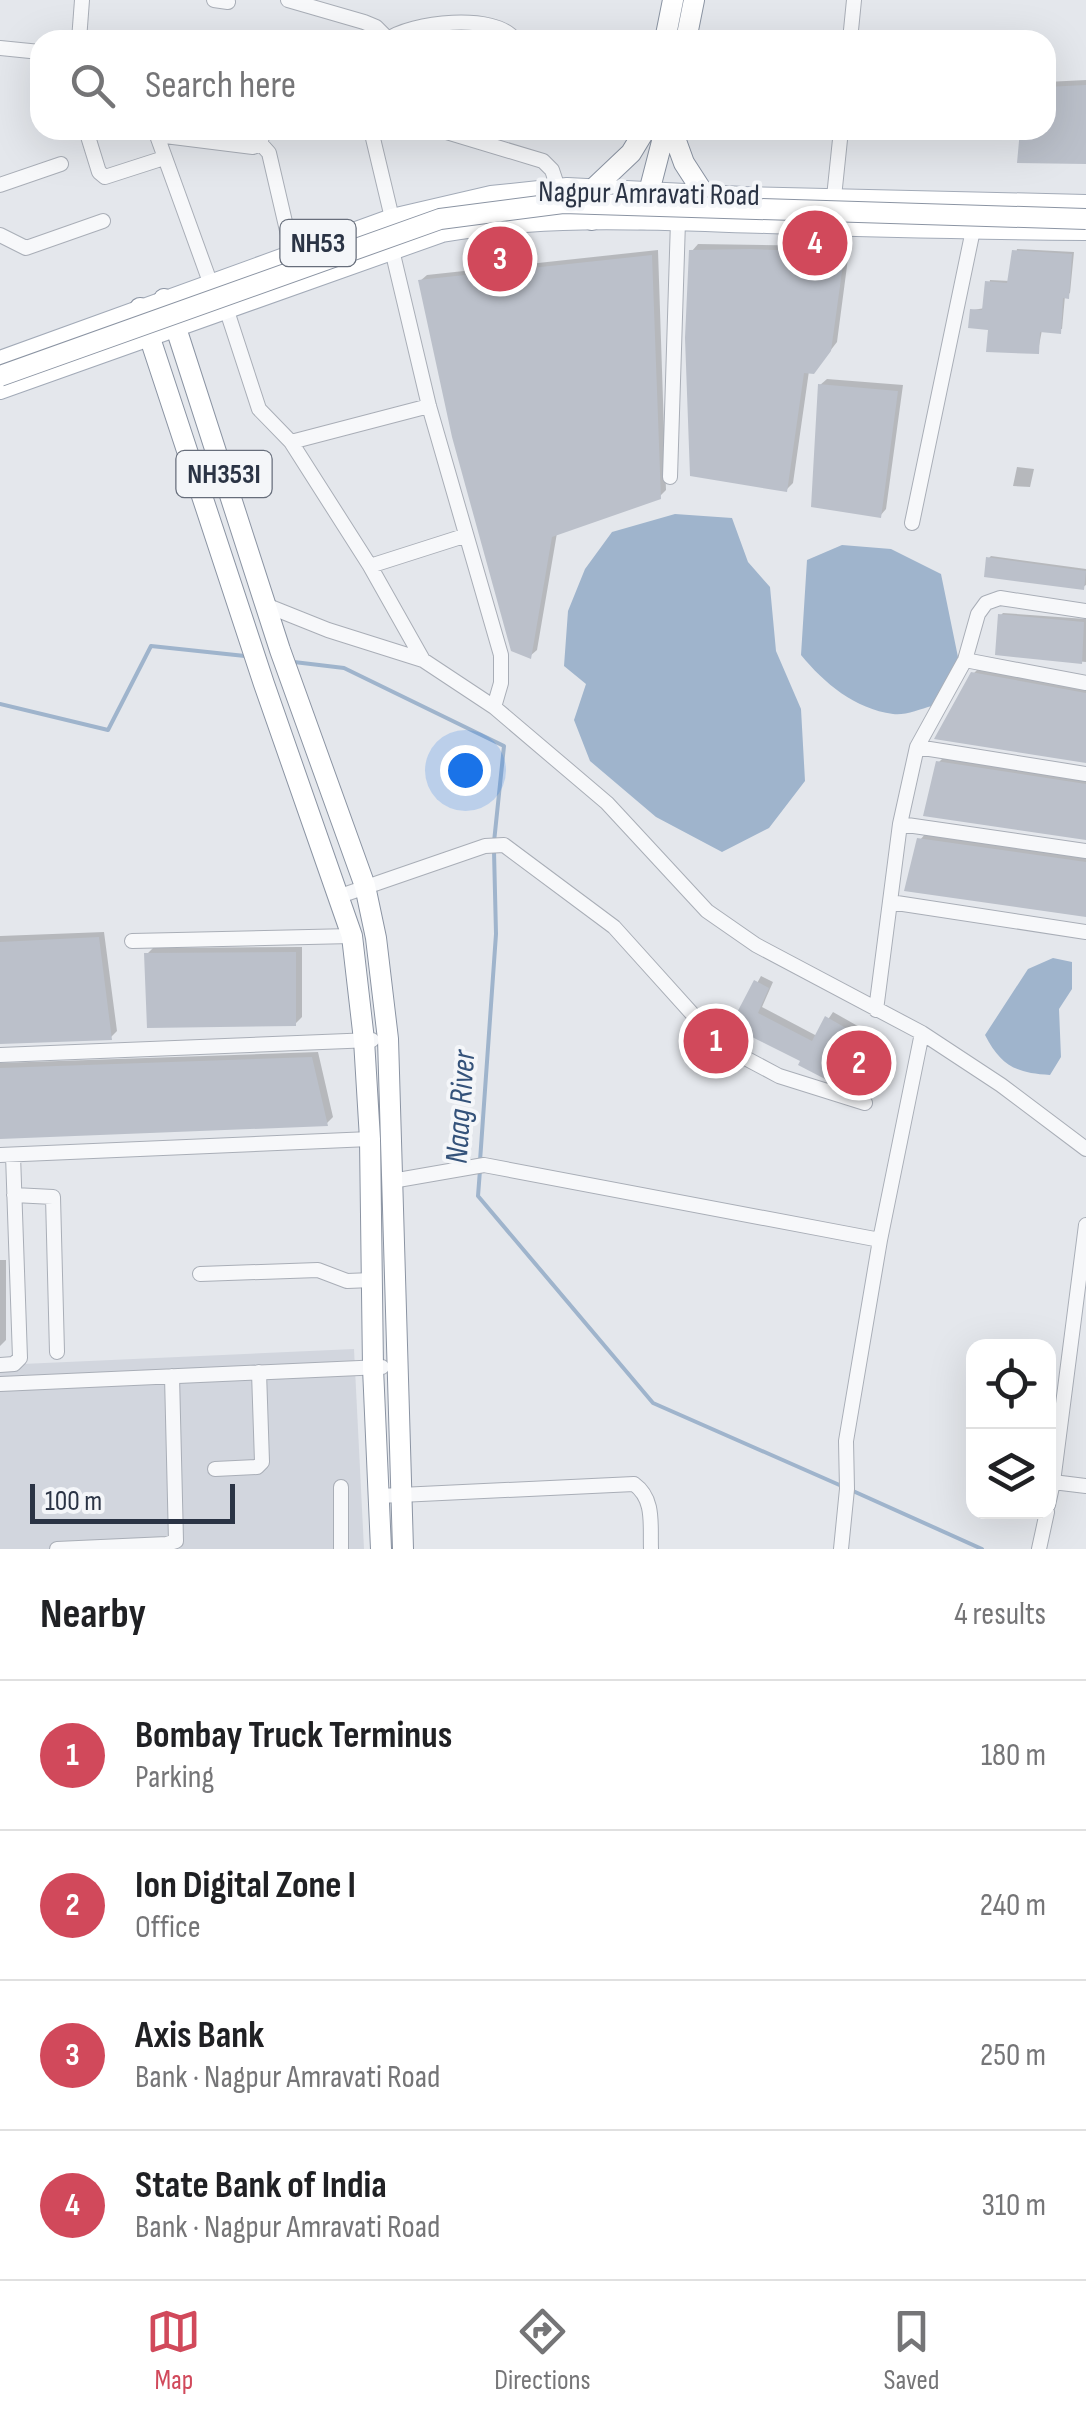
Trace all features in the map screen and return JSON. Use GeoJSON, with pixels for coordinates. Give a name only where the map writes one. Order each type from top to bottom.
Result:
{"type":"FeatureCollection","features":[{"type":"Feature","properties":{"kind":"highway"},"geometry":{"type":"LineString","coordinates":[[667,30],[673,0]]}},
{"type":"Feature","properties":{"kind":"highway"},"geometry":{"type":"LineString","coordinates":[[688,30],[694,0]]}},
{"type":"Feature","properties":{"kind":"highway"},"geometry":{"type":"LineString","coordinates":[[592,220],[593,189],[638,140]]}},
{"type":"Feature","properties":{"kind":"highway"},"geometry":{"type":"LineString","coordinates":[[642,220],[666,140]]}},
{"type":"Feature","properties":{"kind":"highway"},"geometry":{"type":"LineString","coordinates":[[674,140],[704,194]]}},
{"type":"Feature","properties":{"kind":"highway"},"geometry":{"type":"LineString","coordinates":[[0,376],[425,224],[490,211],[564,204],[1086,219]]}},
{"type":"Feature","properties":{"kind":"highway","name":"NH353I"},"geometry":{"type":"LineString","coordinates":[[164,299],[283,659],[365,886]]}},
{"type":"Feature","properties":{"kind":"highway","name":"NH353I"},"geometry":{"type":"LineString","coordinates":[[140,308],[255,658],[340,896]]}},
{"type":"Feature","properties":{"kind":"highway"},"geometry":{"type":"LineString","coordinates":[[365,886],[384,988],[388,1039],[403,1549]]}},
{"type":"Feature","properties":{"kind":"highway"},"geometry":{"type":"LineString","coordinates":[[340,896],[352,936],[364,1040],[381,1549]]}},
{"type":"Feature","properties":{"kind":"main road","name":"Nagpur Amravati Road"},"geometry":{"type":"LineString","coordinates":[[0,360],[392,218],[490,194],[558,188],[1086,204]]}},
{"type":"Feature","properties":{"kind":"main road","name":"Nagpur Amravati Road"},"geometry":{"type":"LineString","coordinates":[[0,390],[442,233],[490,224],[642,220],[1086,231]]}},
{"type":"Feature","properties":{"kind":"street"},"geometry":{"type":"LineString","coordinates":[[80,30],[82,0]]}},
{"type":"Feature","properties":{"kind":"street"},"geometry":{"type":"LineString","coordinates":[[288,0],[379,30]]}},
{"type":"Feature","properties":{"kind":"street"},"geometry":{"type":"LineString","coordinates":[[851,30],[854,0]]}},
{"type":"Feature","properties":{"kind":"street"},"geometry":{"type":"LineString","coordinates":[[406,30],[478,23],[503,30]]}},
{"type":"Feature","properties":{"kind":"street"},"geometry":{"type":"LineString","coordinates":[[0,48],[30,51]]}},
{"type":"Feature","properties":{"kind":"street"},"geometry":{"type":"LineString","coordinates":[[89,140],[104,176],[164,158]]}},
{"type":"Feature","properties":{"kind":"street"},"geometry":{"type":"LineString","coordinates":[[158,140],[210,282]]}},
{"type":"Feature","properties":{"kind":"street"},"geometry":{"type":"LineString","coordinates":[[204,140],[253,147],[259,140]]}},
{"type":"Feature","properties":{"kind":"street"},"geometry":{"type":"LineString","coordinates":[[263,140],[292,252]]}},
{"type":"Feature","properties":{"kind":"street"},"geometry":{"type":"LineString","coordinates":[[373,140],[392,218]]}},
{"type":"Feature","properties":{"kind":"street"},"geometry":{"type":"LineString","coordinates":[[474,140],[543,160],[552,170],[558,188]]}},
{"type":"Feature","properties":{"kind":"street"},"geometry":{"type":"LineString","coordinates":[[834,197],[840,140]]}},
{"type":"Feature","properties":{"kind":"street"},"geometry":{"type":"LineString","coordinates":[[0,185],[61,164]]}},
{"type":"Feature","properties":{"kind":"street"},"geometry":{"type":"LineString","coordinates":[[670,477],[678,221]]}},
{"type":"Feature","properties":{"kind":"street"},"geometry":{"type":"LineString","coordinates":[[0,235],[26,248],[103,222]]}},
{"type":"Feature","properties":{"kind":"street"},"geometry":{"type":"LineString","coordinates":[[912,523],[972,230]]}},
{"type":"Feature","properties":{"kind":"street"},"geometry":{"type":"LineString","coordinates":[[392,250],[429,406],[501,655],[501,683],[494,707]]}},
{"type":"Feature","properties":{"kind":"street"},"geometry":{"type":"LineString","coordinates":[[227,311],[259,409],[291,442],[370,566],[423,660]]}},
{"type":"Feature","properties":{"kind":"street"},"geometry":{"type":"LineString","coordinates":[[291,442],[429,406]]}},
{"type":"Feature","properties":{"kind":"street"},"geometry":{"type":"LineString","coordinates":[[370,566],[464,536]]}},
{"type":"Feature","properties":{"kind":"street"},"geometry":{"type":"LineString","coordinates":[[876,1010],[900,824],[917,747],[964,660],[978,614],[986,603],[1000,598],[1086,611]]}},
{"type":"Feature","properties":{"kind":"street"},"geometry":{"type":"LineString","coordinates":[[268,606],[423,660],[494,707],[608,803],[707,911],[756,945],[922,1033],[1086,1148]]}},
{"type":"Feature","properties":{"kind":"street"},"geometry":{"type":"LineString","coordinates":[[964,660],[1086,683]]}},
{"type":"Feature","properties":{"kind":"street"},"geometry":{"type":"LineString","coordinates":[[917,747],[1086,774]]}},
{"type":"Feature","properties":{"kind":"street"},"geometry":{"type":"LineString","coordinates":[[900,824],[1086,851]]}},
{"type":"Feature","properties":{"kind":"street"},"geometry":{"type":"LineString","coordinates":[[340,896],[494,844],[559,883],[614,927],[705,1028],[734,1052],[779,1076],[865,1103]]}},
{"type":"Feature","properties":{"kind":"street"},"geometry":{"type":"LineString","coordinates":[[890,902],[1086,932]]}},
{"type":"Feature","properties":{"kind":"street"},"geometry":{"type":"LineString","coordinates":[[132,941],[352,936]]}},
{"type":"Feature","properties":{"kind":"street"},"geometry":{"type":"LineString","coordinates":[[841,1549],[847,1489],[846,1441],[880,1240],[922,1033]]}},
{"type":"Feature","properties":{"kind":"street"},"geometry":{"type":"LineString","coordinates":[[0,1055],[388,1039]]}},
{"type":"Feature","properties":{"kind":"street"},"geometry":{"type":"LineString","coordinates":[[0,1365],[14,1364],[20,1358],[8,1251],[14,1195],[6,1155],[370,1139]]}},
{"type":"Feature","properties":{"kind":"street"},"geometry":{"type":"LineString","coordinates":[[392,1181],[477,1166],[880,1240]]}},
{"type":"Feature","properties":{"kind":"street"},"geometry":{"type":"LineString","coordinates":[[14,1195],[53,1197],[58,1352]]}},
{"type":"Feature","properties":{"kind":"street"},"geometry":{"type":"LineString","coordinates":[[1056,1466],[1086,1225]]}},
{"type":"Feature","properties":{"kind":"street"},"geometry":{"type":"LineString","coordinates":[[200,1274],[318,1270],[347,1281],[372,1280]]}},
{"type":"Feature","properties":{"kind":"street"},"geometry":{"type":"LineString","coordinates":[[0,1384],[398,1367]]}},
{"type":"Feature","properties":{"kind":"street"},"geometry":{"type":"LineString","coordinates":[[215,1468],[257,1468],[262,1462],[259,1372]]}},
{"type":"Feature","properties":{"kind":"street"},"geometry":{"type":"LineString","coordinates":[[56,1549],[176,1545],[172,1376]]}},
{"type":"Feature","properties":{"kind":"street"},"geometry":{"type":"LineString","coordinates":[[1056,1482],[1086,1486]]}},
{"type":"Feature","properties":{"kind":"street"},"geometry":{"type":"LineString","coordinates":[[379,1496],[634,1484],[649,1500],[651,1549]]}},
{"type":"Feature","properties":{"kind":"street"},"geometry":{"type":"LineString","coordinates":[[341,1487],[341,1549]]}},
{"type":"Feature","properties":{"kind":"street"},"geometry":{"type":"LineString","coordinates":[[1039,1549],[1046,1519]]}},
{"type":"Feature","properties":{"kind":"shaded area"},"geometry":{"type":"Polygon","coordinates":[[[354,1349],[364,1549],[0,1549],[0,1365],[354,1349]]]}},
{"type":"Feature","properties":{"kind":"water"},"geometry":{"type":"Polygon","coordinates":[[[675,514],[732,518],[748,562],[770,587],[776,651],[801,709],[805,781],[769,828],[722,852],[656,817],[590,761],[574,720],[586,684],[564,666],[568,611],[585,569],[612,532],[675,514]]]}},
{"type":"Feature","properties":{"kind":"water"},"geometry":{"type":"Polygon","coordinates":[[[842,545],[891,549],[941,574],[959,662],[932,706],[897,714],[866,707],[830,685],[801,655],[807,560],[842,545]]]}},
{"type":"Feature","properties":{"kind":"water"},"geometry":{"type":"Polygon","coordinates":[[[1053,958],[1072,962],[1072,989],[1059,1009],[1061,1057],[1050,1075],[1011,1066],[997,1054],[985,1035],[1028,969],[1053,958]]]}},
{"type":"Feature","properties":{"kind":"building"},"geometry":{"type":"Polygon","coordinates":[[[1086,85],[1086,164],[1017,163],[1019,140],[1056,140],[1056,86],[1086,85]]]}},
{"type":"Feature","properties":{"kind":"building"},"geometry":{"type":"Polygon","coordinates":[[[689,250],[826,252],[844,257],[831,351],[814,374],[804,373],[787,492],[690,476],[685,338],[689,250]]]}},
{"type":"Feature","properties":{"kind":"building"},"geometry":{"type":"Polygon","coordinates":[[[1012,250],[1072,254],[1069,299],[1063,298],[1061,334],[1040,332],[1039,354],[986,352],[988,330],[968,328],[970,309],[982,310],[985,281],[1007,283],[1012,250]]]}},
{"type":"Feature","properties":{"kind":"building"},"geometry":{"type":"Polygon","coordinates":[[[652,255],[661,499],[552,537],[531,659],[511,651],[452,437],[418,280],[652,255]]]}},
{"type":"Feature","properties":{"kind":"building"},"geometry":{"type":"Polygon","coordinates":[[[818,384],[898,391],[881,518],[811,507],[818,384]]]}},
{"type":"Feature","properties":{"kind":"building"},"geometry":{"type":"Polygon","coordinates":[[[986,557],[1086,571],[1084,590],[984,577],[986,557]]]}},
{"type":"Feature","properties":{"kind":"building"},"geometry":{"type":"Polygon","coordinates":[[[998,614],[1084,622],[1082,664],[995,655],[998,614]]]}},
{"type":"Feature","properties":{"kind":"building"},"geometry":{"type":"Polygon","coordinates":[[[971,672],[1086,693],[1086,763],[934,739],[971,672]]]}},
{"type":"Feature","properties":{"kind":"building"},"geometry":{"type":"Polygon","coordinates":[[[936,761],[1086,784],[1086,840],[923,816],[936,761]]]}},
{"type":"Feature","properties":{"kind":"building"},"geometry":{"type":"Polygon","coordinates":[[[917,838],[1086,862],[1086,917],[904,891],[917,838]]]}},
{"type":"Feature","properties":{"kind":"building"},"geometry":{"type":"Polygon","coordinates":[[[99,937],[112,1040],[0,1044],[0,942],[99,937]]]}},
{"type":"Feature","properties":{"kind":"building"},"geometry":{"type":"Polygon","coordinates":[[[296,952],[296,1026],[147,1028],[144,953],[296,952]]]}},
{"type":"Feature","properties":{"kind":"building"},"geometry":{"type":"Polygon","coordinates":[[[754,980],[769,988],[758,1013],[812,1041],[825,1016],[882,1049],[857,1089],[825,1079],[798,1065],[800,1061],[730,1026],[754,980]]]}},
{"type":"Feature","properties":{"kind":"building"},"geometry":{"type":"Polygon","coordinates":[[[312,1057],[328,1126],[0,1139],[0,1068],[312,1057]]]}},
{"type":"Feature","properties":{"kind":"waterway","name":"Naag River"},"geometry":{"type":"LineString","coordinates":[[0,704],[108,730],[151,646],[245,656]]}},
{"type":"Feature","properties":{"kind":"waterway","name":"Naag River"},"geometry":{"type":"LineString","coordinates":[[294,662],[344,668],[504,746],[494,842]]}},
{"type":"Feature","properties":{"kind":"waterway","name":"Naag River"},"geometry":{"type":"LineString","coordinates":[[480,1161],[496,934],[494,851]]}},
{"type":"Feature","properties":{"kind":"waterway","name":"Naag River"},"geometry":{"type":"LineString","coordinates":[[480,1170],[478,1196],[653,1403],[844,1487]]}},
{"type":"Feature","properties":{"kind":"waterway","name":"Naag River"},"geometry":{"type":"LineString","coordinates":[[853,1491],[982,1549]]}},
{"type":"Feature","properties":{"kind":"place","name":"State Bank of India"},"geometry":{"type":"Point","coordinates":[815,243]}},
{"type":"Feature","properties":{"kind":"place","name":"Axis Bank"},"geometry":{"type":"Point","coordinates":[500,259]}},
{"type":"Feature","properties":{"kind":"place","name":"Bombay Truck Terminus"},"geometry":{"type":"Point","coordinates":[716,1041]}},
{"type":"Feature","properties":{"kind":"place","name":"Ion Digital Zone I"},"geometry":{"type":"Point","coordinates":[859,1063]}}]}
